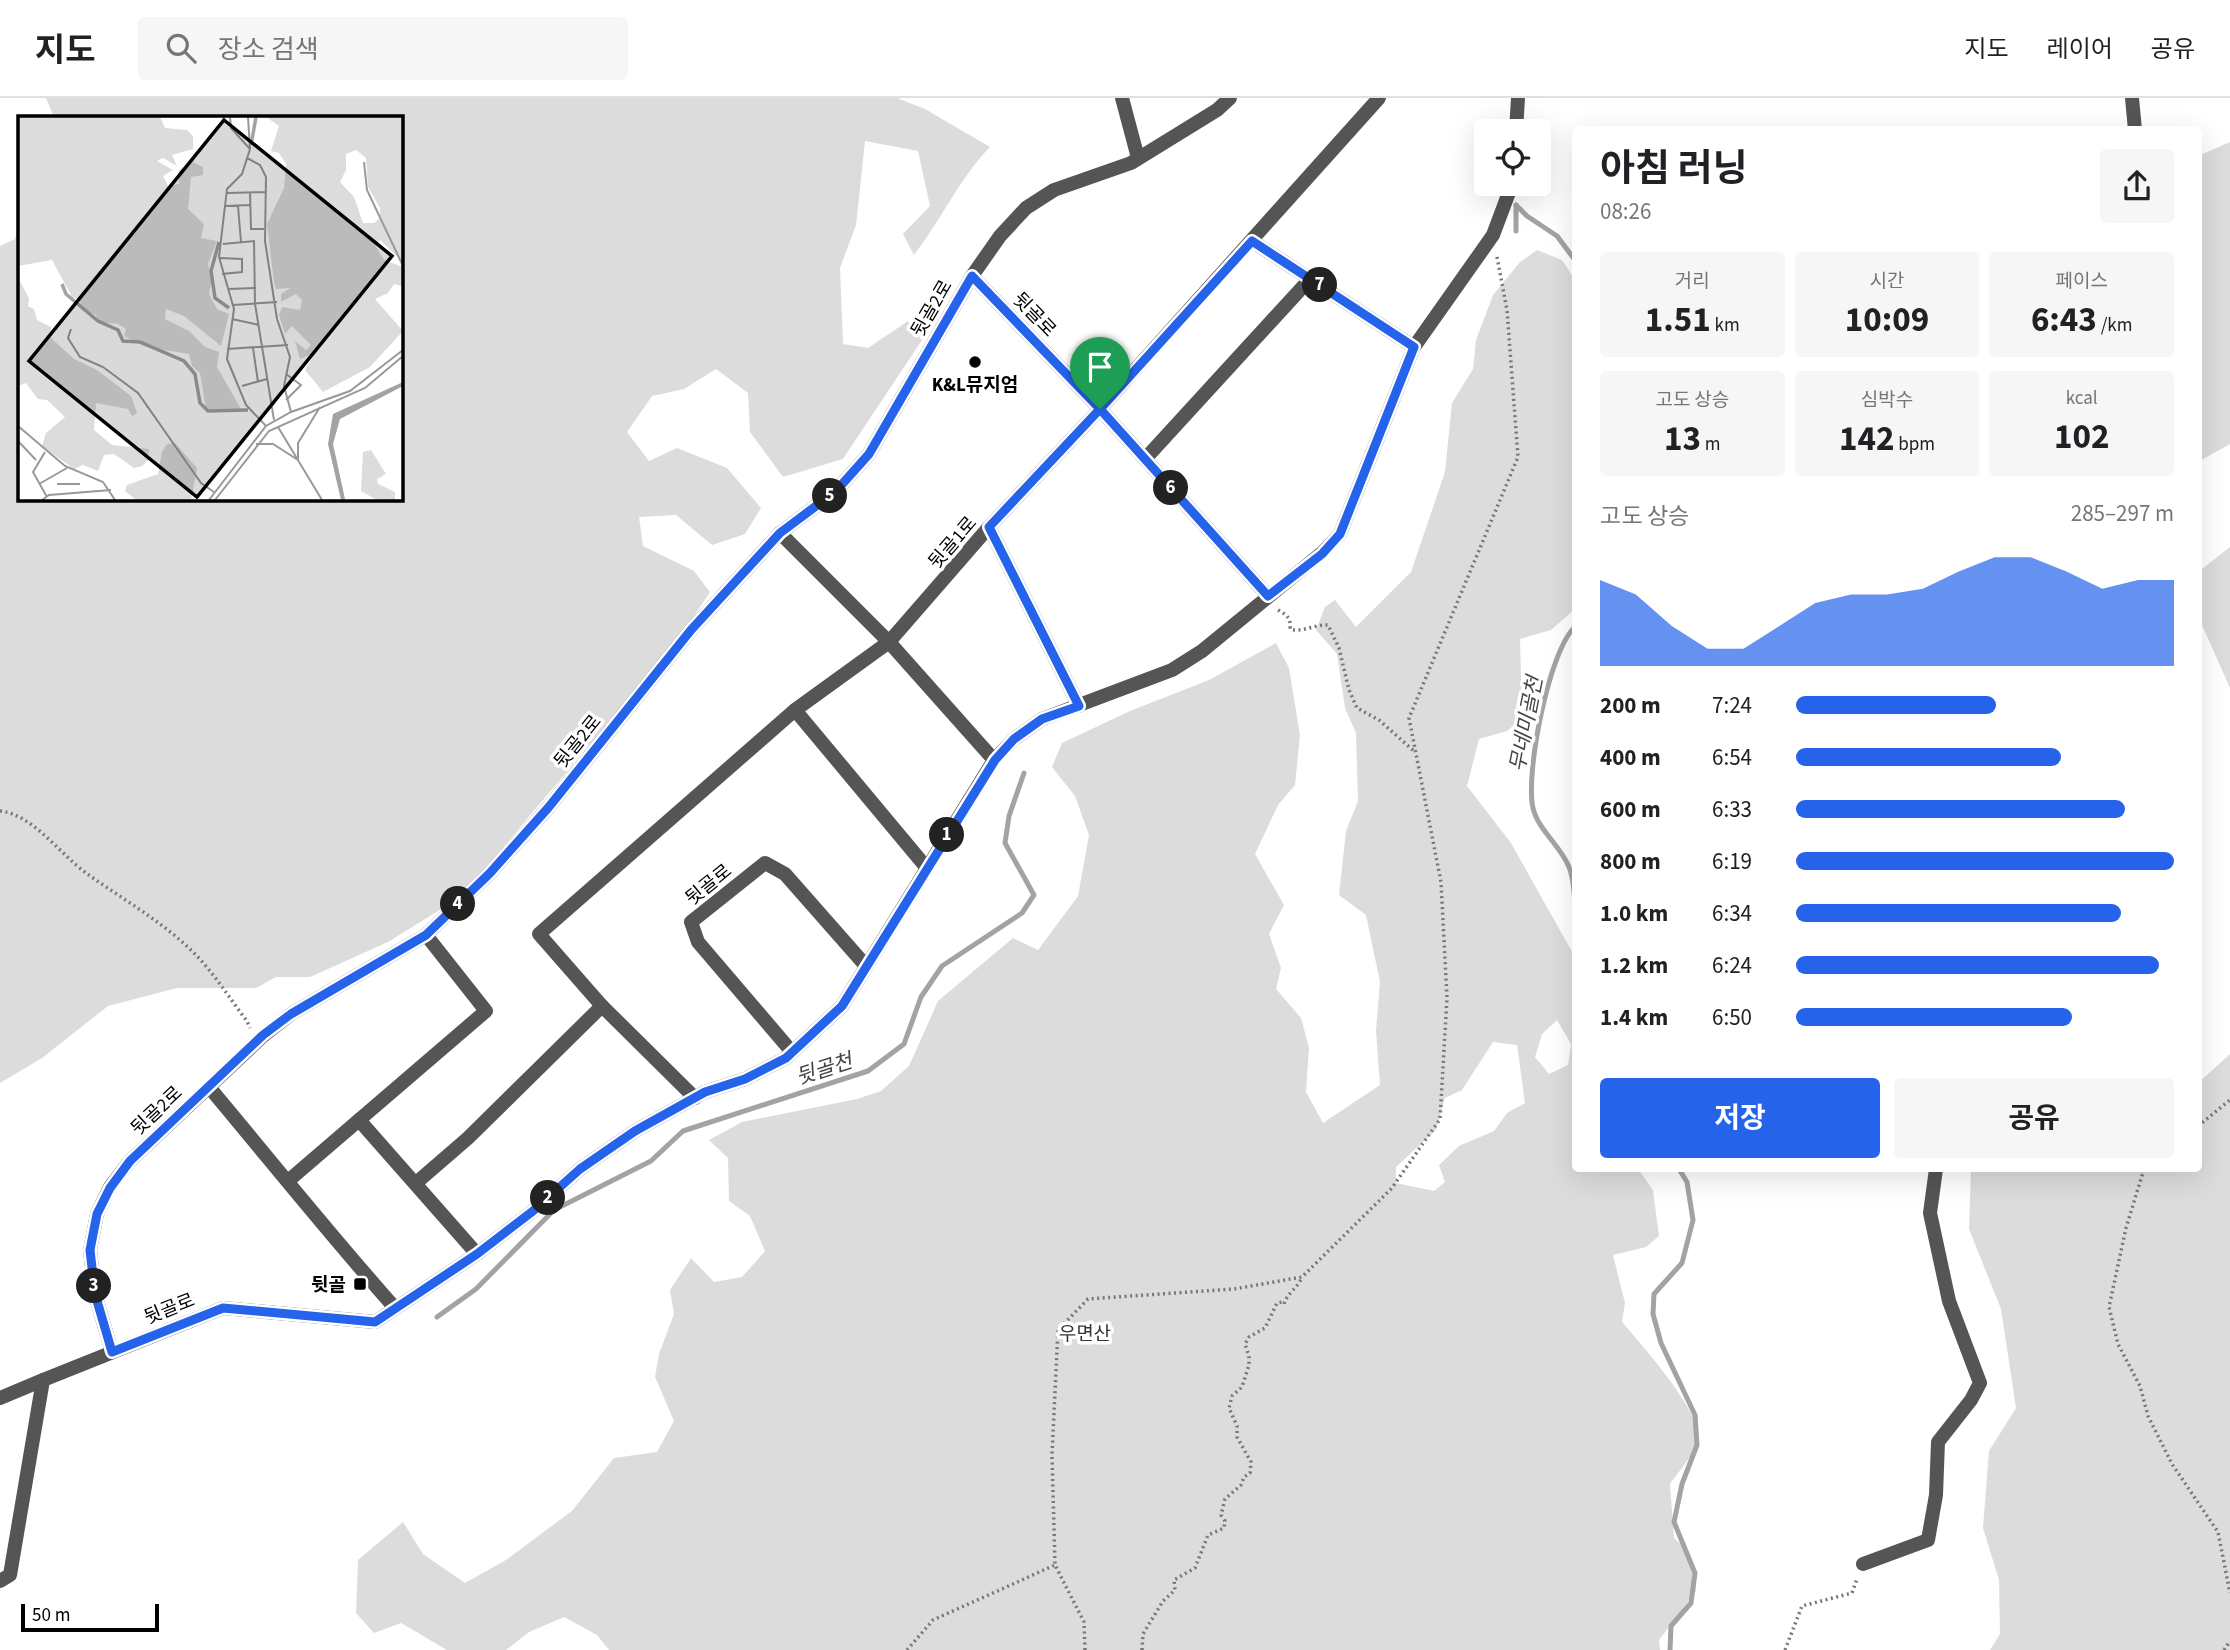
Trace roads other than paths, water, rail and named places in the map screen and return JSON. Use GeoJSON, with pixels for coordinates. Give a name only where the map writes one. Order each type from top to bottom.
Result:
{"type":"FeatureCollection","features":[{"type":"Feature","properties":{"kind":"street"},"geometry":{"type":"LineString","coordinates":[[1122,98],[1138,158]]}},
{"type":"Feature","properties":{"kind":"street","name":"뒷골2로"},"geometry":{"type":"LineString","coordinates":[[112,1352],[95,1294],[90,1250],[97,1214],[110,1188],[130,1161],[255,1043],[291,1014],[426,935],[490,873],[531,827],[691,630],[780,533],[836,491],[869,454],[972,276],[1000,236],[1026,208],[1054,190],[1138,158],[1217,110],[1230,98]]}},
{"type":"Feature","properties":{"kind":"street","name":"뒷골1로"},"geometry":{"type":"LineString","coordinates":[[602,1006],[538,934],[795,710],[889,642],[989,527],[1100,409],[1379,98]]}},
{"type":"Feature","properties":{"kind":"street"},"geometry":{"type":"LineString","coordinates":[[1517,119],[1518,98]]}},
{"type":"Feature","properties":{"kind":"street"},"geometry":{"type":"LineString","coordinates":[[2132,98],[2135,126]]}},
{"type":"Feature","properties":{"kind":"street","name":"뒷골로"},"geometry":{"type":"LineString","coordinates":[[0,1398],[223,1308],[375,1322],[477,1254],[533,1211],[580,1169],[635,1131],[705,1092],[745,1079],[786,1058],[842,1006],[926,867],[995,760],[1014,739],[1042,719],[1172,670],[1202,651],[1322,554],[1340,534],[1414,347],[1493,235],[1508,196]]}},
{"type":"Feature","properties":{"kind":"street"},"geometry":{"type":"LineString","coordinates":[[1252,241],[1414,347]]}},
{"type":"Feature","properties":{"kind":"street","name":"뒷골로"},"geometry":{"type":"LineString","coordinates":[[972,276],[1100,409],[1266,599]]}},
{"type":"Feature","properties":{"kind":"street"},"geometry":{"type":"LineString","coordinates":[[1145,459],[1310,279]]}},
{"type":"Feature","properties":{"kind":"street"},"geometry":{"type":"LineString","coordinates":[[989,527],[1079,706]]}},
{"type":"Feature","properties":{"kind":"street"},"geometry":{"type":"LineString","coordinates":[[780,533],[889,642],[995,760]]}},
{"type":"Feature","properties":{"kind":"street"},"geometry":{"type":"LineString","coordinates":[[795,710],[926,867]]}},
{"type":"Feature","properties":{"kind":"street","name":"뒷골로"},"geometry":{"type":"LineString","coordinates":[[792,1052],[698,942],[691,922],[765,863],[785,874],[866,966]]}},
{"type":"Feature","properties":{"kind":"street"},"geometry":{"type":"LineString","coordinates":[[288,1181],[486,1011],[426,935]]}},
{"type":"Feature","properties":{"kind":"street"},"geometry":{"type":"LineString","coordinates":[[416,1183],[468,1138],[602,1006],[695,1098]]}},
{"type":"Feature","properties":{"kind":"street"},"geometry":{"type":"LineString","coordinates":[[208,1087],[329,1234],[395,1308]]}},
{"type":"Feature","properties":{"kind":"street"},"geometry":{"type":"LineString","coordinates":[[359,1120],[477,1254]]}},
{"type":"Feature","properties":{"kind":"street"},"geometry":{"type":"LineString","coordinates":[[1863,1564],[1928,1540],[1936,1495],[1938,1442],[1971,1400],[1980,1383],[1950,1301],[1930,1213],[1936,1172]]}},
{"type":"Feature","properties":{"kind":"street"},"geometry":{"type":"LineString","coordinates":[[0,1581],[10,1575],[43,1380]]}},
{"type":"Feature","properties":{"kind":"waterway","name":"무네미골천"},"geometry":{"type":"LineString","coordinates":[[1516,205],[1527,216],[1557,236],[1572,256]]}},
{"type":"Feature","properties":{"kind":"waterway","name":"뒷골천"},"geometry":{"type":"LineString","coordinates":[[1516,205],[1516,231]]}},
{"type":"Feature","properties":{"kind":"waterway","name":"무네미골천"},"geometry":{"type":"LineString","coordinates":[[1572,631],[1556,660],[1548,685],[1536,742],[1531,791],[1536,816],[1561,852],[1572,876]]}},
{"type":"Feature","properties":{"kind":"waterway","name":"뒷골천"},"geometry":{"type":"LineString","coordinates":[[437,1317],[476,1289],[554,1210],[651,1161],[683,1131],[868,1071],[904,1044],[921,997],[942,966],[1022,913],[1034,895],[1005,843],[1009,816],[1024,773]]}},
{"type":"Feature","properties":{"kind":"waterway","name":"무네미골천"},"geometry":{"type":"LineString","coordinates":[[1670,1650],[1671,1626],[1691,1603],[1695,1573],[1674,1522],[1682,1484],[1697,1445],[1695,1415],[1661,1343],[1653,1314],[1654,1294],[1682,1263],[1693,1220],[1687,1182],[1681,1172]]}},
{"type":"Feature","properties":{"kind":"place","name":"K&L뮤지엄"},"geometry":{"type":"Point","coordinates":[975,362]}},
{"type":"Feature","properties":{"kind":"place","name":"뒷골"},"geometry":{"type":"Point","coordinates":[360,1284]}},
{"type":"Feature","properties":{"kind":"park label","name":"우면산"},"geometry":{"type":"Point","coordinates":[1085,1333]}}]}
